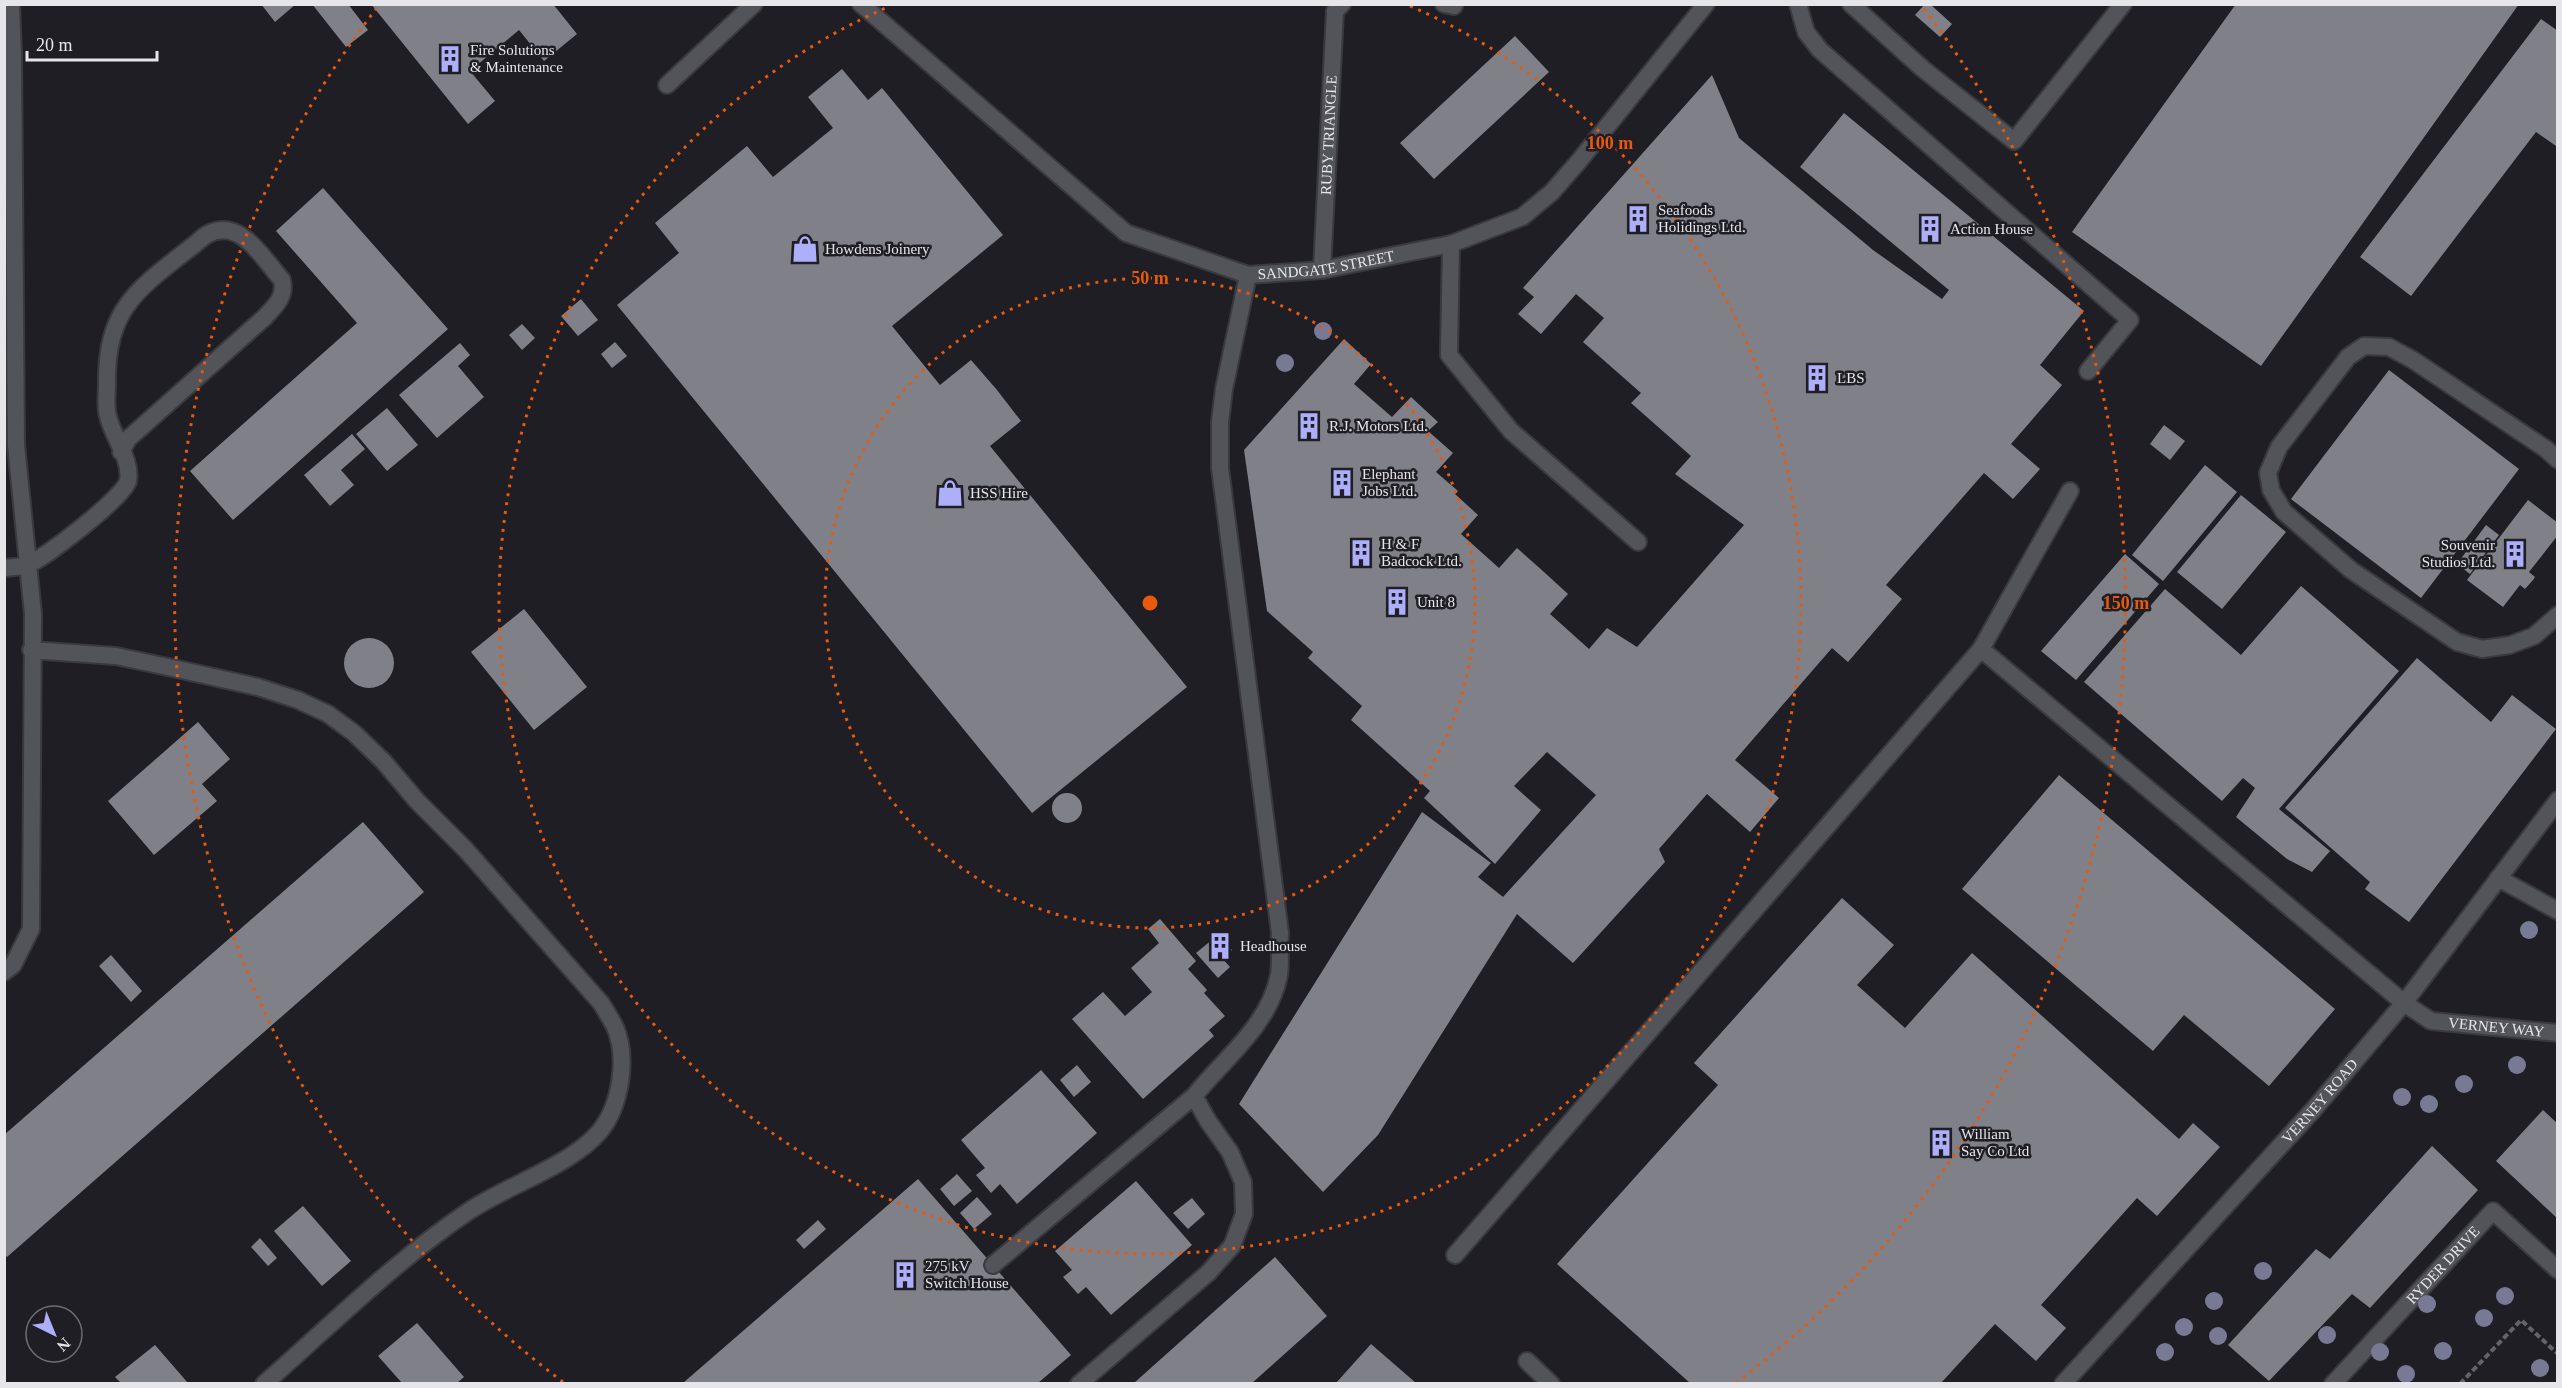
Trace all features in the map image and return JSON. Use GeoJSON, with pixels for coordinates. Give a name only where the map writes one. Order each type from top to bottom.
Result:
{"type":"FeatureCollection","features":[{"type":"Feature","properties":{"kind":"street"},"geometry":{"type":"LineString","coordinates":[[4,972],[13,965],[31,929],[33,614],[16,445],[14,67],[11,4]]}},
{"type":"Feature","properties":{"kind":"street"},"geometry":{"type":"LineString","coordinates":[[667,85],[754,4]]}},
{"type":"Feature","properties":{"kind":"street","name":"SANDGATE STREET"},"geometry":{"type":"LineString","coordinates":[[861,4],[1126,233],[1248,275],[1322,270],[1451,244],[1522,217],[1552,192],[1706,4]]}},
{"type":"Feature","properties":{"kind":"street","name":"RUBY TRIANGLE"},"geometry":{"type":"LineString","coordinates":[[1322,270],[1335,11],[1342,4]]}},
{"type":"Feature","properties":{"kind":"street"},"geometry":{"type":"LineString","coordinates":[[1798,4],[1806,32],[1820,50],[2130,320],[2088,371]]}},
{"type":"Feature","properties":{"kind":"street"},"geometry":{"type":"LineString","coordinates":[[1851,4],[1923,69],[2014,141],[2123,4]]}},
{"type":"Feature","properties":{"kind":"street"},"geometry":{"type":"LineString","coordinates":[[4,568],[28,565],[89,522],[121,494],[128,481],[127,466],[121,452],[107,416],[110,338],[118,317],[135,295],[209,233],[234,230],[244,236],[282,280],[284,288],[280,300],[264,317],[135,432],[121,452]]}},
{"type":"Feature","properties":{"kind":"street"},"geometry":{"type":"LineString","coordinates":[[1451,244],[1449,355],[1511,431],[1638,542]]}},
{"type":"Feature","properties":{"kind":"street"},"geometry":{"type":"LineString","coordinates":[[993,1265],[1194,1096],[1221,1064],[1246,1040],[1267,1009],[1279,975],[1278,922],[1220,468],[1220,422],[1224,389],[1248,275]]}},
{"type":"Feature","properties":{"kind":"street"},"geometry":{"type":"LineString","coordinates":[[2558,460],[2546,449],[2413,360],[2388,347],[2364,346],[2348,357],[2279,447],[2268,473],[2271,490],[2284,512],[2351,570],[2457,642],[2482,649],[2510,645],[2534,636],[2558,615]]}},
{"type":"Feature","properties":{"kind":"street"},"geometry":{"type":"LineString","coordinates":[[1455,1255],[1981,649],[2070,490]]}},
{"type":"Feature","properties":{"kind":"street","name":"VERNEY WAY"},"geometry":{"type":"LineString","coordinates":[[1981,649],[2404,1003],[2431,1022],[2558,1033]]}},
{"type":"Feature","properties":{"kind":"street"},"geometry":{"type":"LineString","coordinates":[[31,650],[116,656],[258,687],[297,700],[328,714],[354,733],[384,762],[417,801],[466,850],[601,1004],[615,1028],[621,1052],[620,1082],[612,1110],[601,1130],[584,1147],[471,1209],[429,1239],[264,1383]]}},
{"type":"Feature","properties":{"kind":"street","name":"VERNEY ROAD"},"geometry":{"type":"LineString","coordinates":[[2063,1383],[2314,1109],[2404,1003],[2558,800]]}},
{"type":"Feature","properties":{"kind":"street"},"geometry":{"type":"LineString","coordinates":[[2498,878],[2558,911]]}},
{"type":"Feature","properties":{"kind":"street"},"geometry":{"type":"LineString","coordinates":[[1079,1383],[1208,1273],[1232,1246],[1244,1214],[1243,1182],[1230,1152],[1194,1096]]}},
{"type":"Feature","properties":{"kind":"street","name":"RYDER DRIVE"},"geometry":{"type":"LineString","coordinates":[[2332,1383],[2493,1211],[2558,1270]]}},
{"type":"Feature","properties":{"kind":"street"},"geometry":{"type":"LineString","coordinates":[[1527,1361],[1551,1383]]}},
{"type":"Feature","properties":{"kind":"path"},"geometry":{"type":"LineString","coordinates":[[2460,1383],[2521,1320],[2558,1354]]}},
{"type":"Feature","properties":{"kind":"building"},"geometry":{"type":"Polygon","coordinates":[[[261,4],[296,4],[275,22],[261,4]]]}},
{"type":"Feature","properties":{"kind":"building"},"geometry":{"type":"Polygon","coordinates":[[[312,4],[348,4],[368,30],[346,47],[312,4]]]}},
{"type":"Feature","properties":{"kind":"building","name":"Fire Solutions & Maintenance"},"geometry":{"type":"Polygon","coordinates":[[[371,4],[553,4],[577,34],[544,61],[519,30],[470,71],[495,101],[468,124],[371,4]]]}},
{"type":"Feature","properties":{"kind":"building"},"geometry":{"type":"Polygon","coordinates":[[[1925,4],[1930,4],[1952,24],[1940,37],[1915,15],[1925,4]]]}},
{"type":"Feature","properties":{"kind":"building"},"geometry":{"type":"Polygon","coordinates":[[[2236,4],[2519,4],[2261,366],[2072,232],[2236,4]]]}},
{"type":"Feature","properties":{"kind":"building"},"geometry":{"type":"Polygon","coordinates":[[[2541,19],[2558,31],[2558,144],[2556,146],[2536,132],[2411,296],[2360,257],[2541,19]]]}},
{"type":"Feature","properties":{"kind":"building"},"geometry":{"type":"Polygon","coordinates":[[[1515,36],[1549,72],[1434,179],[1400,143],[1515,36]]]}},
{"type":"Feature","properties":{"kind":"building"},"geometry":{"type":"Polygon","coordinates":[[[842,69],[868,100],[882,88],[1003,235],[892,326],[940,385],[971,360],[997,390],[1021,421],[990,446],[1187,687],[1032,813],[617,305],[679,253],[655,223],[747,146],[773,177],[833,128],[808,97],[842,69]]]}},
{"type":"Feature","properties":{"kind":"building"},"geometry":{"type":"Polygon","coordinates":[[[1712,75],[1739,138],[1873,250],[1942,299],[1949,290],[1800,167],[1844,113],[2084,311],[2040,365],[2062,385],[2011,444],[2040,469],[2013,499],[1984,473],[1886,585],[1902,599],[1848,662],[1832,648],[1735,760],[1779,798],[1750,832],[1707,794],[1659,849],[1665,862],[1573,963],[1517,914],[1378,1135],[1323,1192],[1239,1104],[1422,812],[1491,863],[1478,877],[1503,897],[1596,795],[1547,752],[1514,786],[1541,810],[1495,864],[1424,798],[1430,791],[1351,720],[1362,706],[1308,658],[1313,652],[1267,611],[1244,450],[1344,339],[1371,364],[1354,384],[1392,417],[1411,397],[1438,422],[1428,431],[1453,453],[1436,472],[1458,491],[1455,494],[1478,515],[1461,534],[1499,568],[1517,548],[1544,572],[1568,594],[1550,614],[1589,649],[1607,628],[1637,647],[1744,525],[1675,474],[1691,456],[1631,403],[1641,393],[1583,342],[1604,318],[1576,294],[1541,334],[1518,314],[1534,297],[1523,288],[1712,75]]]}},
{"type":"Feature","properties":{"kind":"building"},"geometry":{"type":"Polygon","coordinates":[[[323,188],[448,329],[233,520],[190,471],[357,323],[276,231],[323,188]]]}},
{"type":"Feature","properties":{"kind":"building"},"geometry":{"type":"Polygon","coordinates":[[[581,299],[598,320],[578,336],[561,316],[581,299]]]}},
{"type":"Feature","properties":{"kind":"building"},"geometry":{"type":"Polygon","coordinates":[[[522,324],[535,338],[522,350],[509,335],[522,324]]]}},
{"type":"Feature","properties":{"kind":"building"},"geometry":{"type":"Polygon","coordinates":[[[615,342],[627,356],[612,368],[601,354],[615,342]]]}},
{"type":"Feature","properties":{"kind":"building"},"geometry":{"type":"Polygon","coordinates":[[[460,343],[470,355],[458,366],[484,397],[437,438],[399,395],[460,343]]]}},
{"type":"Feature","properties":{"kind":"building"},"geometry":{"type":"Polygon","coordinates":[[[2389,370],[2519,469],[2421,598],[2291,499],[2389,370]]]}},
{"type":"Feature","properties":{"kind":"building"},"geometry":{"type":"Polygon","coordinates":[[[387,408],[418,445],[387,471],[356,434],[387,408]]]}},
{"type":"Feature","properties":{"kind":"building"},"geometry":{"type":"Polygon","coordinates":[[[2164,425],[2185,441],[2170,460],[2150,444],[2164,425]]]}},
{"type":"Feature","properties":{"kind":"building"},"geometry":{"type":"Polygon","coordinates":[[[352,434],[365,449],[341,470],[354,485],[330,506],[304,475],[352,434]]]}},
{"type":"Feature","properties":{"kind":"building"},"geometry":{"type":"Polygon","coordinates":[[[2205,465],[2237,492],[2163,581],[2132,555],[2205,465]]]}},
{"type":"Feature","properties":{"kind":"building"},"geometry":{"type":"Polygon","coordinates":[[[2241,495],[2286,532],[2222,609],[2177,572],[2241,495]]]}},
{"type":"Feature","properties":{"kind":"building","name":"Souvenir Studios Ltd."},"geometry":{"type":"Polygon","coordinates":[[[2528,500],[2558,523],[2558,535],[2529,572],[2535,577],[2533,580],[2525,589],[2520,585],[2503,607],[2467,580],[2528,500]]]}},
{"type":"Feature","properties":{"kind":"building"},"geometry":{"type":"Polygon","coordinates":[[[2486,525],[2499,535],[2470,574],[2457,564],[2486,525]]]}},
{"type":"Feature","properties":{"kind":"building"},"geometry":{"type":"Polygon","coordinates":[[[2125,554],[2159,584],[2076,680],[2041,651],[2125,554]]]}},
{"type":"Feature","properties":{"kind":"building"},"geometry":{"type":"Polygon","coordinates":[[[2301,586],[2399,671],[2279,809],[2330,851],[2312,872],[2287,859],[2236,817],[2255,788],[2243,778],[2222,801],[2084,682],[2165,589],[2241,655],[2301,586]]]}},
{"type":"Feature","properties":{"kind":"building"},"geometry":{"type":"Polygon","coordinates":[[[524,609],[587,687],[534,730],[471,652],[524,609]]]}},
{"type":"Feature","properties":{"kind":"building"},"geometry":{"type":"Polygon","coordinates":[[[369,638],[387,645],[394,663],[387,681],[369,688],[351,681],[344,663],[351,645],[369,638]]]}},
{"type":"Feature","properties":{"kind":"building"},"geometry":{"type":"Polygon","coordinates":[[[2417,658],[2491,722],[2512,695],[2556,729],[2409,922],[2365,889],[2370,882],[2285,808],[2417,658]]]}},
{"type":"Feature","properties":{"kind":"building"},"geometry":{"type":"Polygon","coordinates":[[[198,722],[230,759],[202,784],[217,801],[154,855],[108,801],[198,722]]]}},
{"type":"Feature","properties":{"kind":"building"},"geometry":{"type":"Polygon","coordinates":[[[2059,775],[2335,1009],[2269,1086],[2184,1015],[2153,1051],[1962,889],[2059,775]]]}},
{"type":"Feature","properties":{"kind":"building"},"geometry":{"type":"Polygon","coordinates":[[[1067,793],[1078,797],[1082,808],[1078,819],[1067,823],[1056,819],[1052,808],[1056,797],[1067,793]]]}},
{"type":"Feature","properties":{"kind":"building"},"geometry":{"type":"Polygon","coordinates":[[[363,822],[424,892],[7,1257],[4,1254],[4,1135],[363,822]]]}},
{"type":"Feature","properties":{"kind":"building","name":"William Say Co Ltd"},"geometry":{"type":"Polygon","coordinates":[[[1842,898],[1894,945],[1857,985],[1905,1028],[1972,953],[2179,1139],[2193,1123],[2220,1147],[2157,1216],[2137,1198],[2041,1305],[2066,1328],[2036,1361],[1995,1324],[1941,1383],[1690,1383],[1557,1264],[1718,1085],[1694,1063],[1842,898]]]}},
{"type":"Feature","properties":{"kind":"building"},"geometry":{"type":"Polygon","coordinates":[[[1160,919],[1196,961],[1188,969],[1207,990],[1204,993],[1225,1016],[1209,1030],[1214,1036],[1143,1099],[1072,1019],[1103,992],[1125,1016],[1152,992],[1131,968],[1159,943],[1148,929],[1160,919]]]}},
{"type":"Feature","properties":{"kind":"building"},"geometry":{"type":"Polygon","coordinates":[[[1219,934],[1232,950],[1222,958],[1230,967],[1218,978],[1196,953],[1219,934]]]}},
{"type":"Feature","properties":{"kind":"building"},"geometry":{"type":"Polygon","coordinates":[[[111,955],[142,991],[131,1002],[99,966],[111,955]]]}},
{"type":"Feature","properties":{"kind":"building"},"geometry":{"type":"Polygon","coordinates":[[[1077,1065],[1091,1082],[1074,1097],[1060,1080],[1077,1065]]]}},
{"type":"Feature","properties":{"kind":"building"},"geometry":{"type":"Polygon","coordinates":[[[1041,1070],[1097,1133],[1017,1204],[1000,1184],[991,1193],[976,1175],[985,1168],[961,1140],[1041,1070]]]}},
{"type":"Feature","properties":{"kind":"building"},"geometry":{"type":"Polygon","coordinates":[[[2543,1110],[2558,1124],[2558,1219],[2496,1161],[2543,1110]]]}},
{"type":"Feature","properties":{"kind":"building"},"geometry":{"type":"Polygon","coordinates":[[[2432,1146],[2478,1190],[2370,1308],[2352,1294],[2269,1381],[2228,1345],[2316,1249],[2330,1259],[2432,1146]]]}},
{"type":"Feature","properties":{"kind":"building"},"geometry":{"type":"Polygon","coordinates":[[[957,1174],[972,1191],[954,1206],[940,1189],[957,1174]]]}},
{"type":"Feature","properties":{"kind":"building","name":"275 kV Switch House"},"geometry":{"type":"Polygon","coordinates":[[[918,1179],[1071,1355],[1038,1383],[683,1383],[918,1179]]]}},
{"type":"Feature","properties":{"kind":"building"},"geometry":{"type":"Polygon","coordinates":[[[1136,1181],[1192,1245],[1111,1315],[1086,1287],[1078,1294],[1063,1277],[1072,1270],[1055,1251],[1136,1181]]]}},
{"type":"Feature","properties":{"kind":"building"},"geometry":{"type":"Polygon","coordinates":[[[977,1197],[992,1214],[974,1229],[960,1213],[977,1197]]]}},
{"type":"Feature","properties":{"kind":"building"},"geometry":{"type":"Polygon","coordinates":[[[1192,1198],[1205,1214],[1188,1229],[1173,1213],[1192,1198]]]}},
{"type":"Feature","properties":{"kind":"building"},"geometry":{"type":"Polygon","coordinates":[[[303,1206],[351,1261],[322,1286],[274,1231],[303,1206]]]}},
{"type":"Feature","properties":{"kind":"building"},"geometry":{"type":"Polygon","coordinates":[[[818,1220],[826,1229],[804,1249],[796,1240],[818,1220]]]}},
{"type":"Feature","properties":{"kind":"building"},"geometry":{"type":"Polygon","coordinates":[[[260,1238],[277,1258],[268,1266],[251,1247],[260,1238]]]}},
{"type":"Feature","properties":{"kind":"building"},"geometry":{"type":"Polygon","coordinates":[[[1275,1257],[1327,1316],[1252,1383],[1134,1383],[1275,1257]]]}},
{"type":"Feature","properties":{"kind":"building"},"geometry":{"type":"Polygon","coordinates":[[[417,1323],[464,1377],[457,1383],[402,1383],[378,1356],[417,1323]]]}},
{"type":"Feature","properties":{"kind":"building"},"geometry":{"type":"Polygon","coordinates":[[[1371,1344],[1416,1383],[1336,1383],[1371,1344]]]}},
{"type":"Feature","properties":{"kind":"building"},"geometry":{"type":"Polygon","coordinates":[[[155,1345],[188,1383],[121,1383],[115,1377],[155,1345]]]}},
{"type":"Feature","properties":{"kind":"place","name":"Fire Solutions & Maintenance"},"geometry":{"type":"Point","coordinates":[450,59]}},
{"type":"Feature","properties":{"kind":"place","name":"Seafoods Holidings Ltd."},"geometry":{"type":"Point","coordinates":[1638,219]}},
{"type":"Feature","properties":{"kind":"place","name":"Action House"},"geometry":{"type":"Point","coordinates":[1930,229]}},
{"type":"Feature","properties":{"kind":"place","name":"Howdens Joinery"},"geometry":{"type":"Point","coordinates":[805,249]}},
{"type":"Feature","properties":{"kind":"place","name":"LBS"},"geometry":{"type":"Point","coordinates":[1817,378]}},
{"type":"Feature","properties":{"kind":"place","name":"R.J. Motors Ltd."},"geometry":{"type":"Point","coordinates":[1309,426]}},
{"type":"Feature","properties":{"kind":"place","name":"Elephant Jobs Ltd."},"geometry":{"type":"Point","coordinates":[1342,483]}},
{"type":"Feature","properties":{"kind":"place","name":"HSS Hire"},"geometry":{"type":"Point","coordinates":[950,493]}},
{"type":"Feature","properties":{"kind":"place","name":"H & F Badcock Ltd."},"geometry":{"type":"Point","coordinates":[1361,553]}},
{"type":"Feature","properties":{"kind":"place","name":"Souvenir Studios Ltd."},"geometry":{"type":"Point","coordinates":[2515,554]}},
{"type":"Feature","properties":{"kind":"place","name":"Unit 8"},"geometry":{"type":"Point","coordinates":[1397,602]}},
{"type":"Feature","properties":{"kind":"place","name":"Headhouse"},"geometry":{"type":"Point","coordinates":[1220,946]}},
{"type":"Feature","properties":{"kind":"place","name":"William Say Co Ltd"},"geometry":{"type":"Point","coordinates":[1941,1143]}},
{"type":"Feature","properties":{"kind":"place","name":"275 kV Switch House"},"geometry":{"type":"Point","coordinates":[905,1275]}}]}
